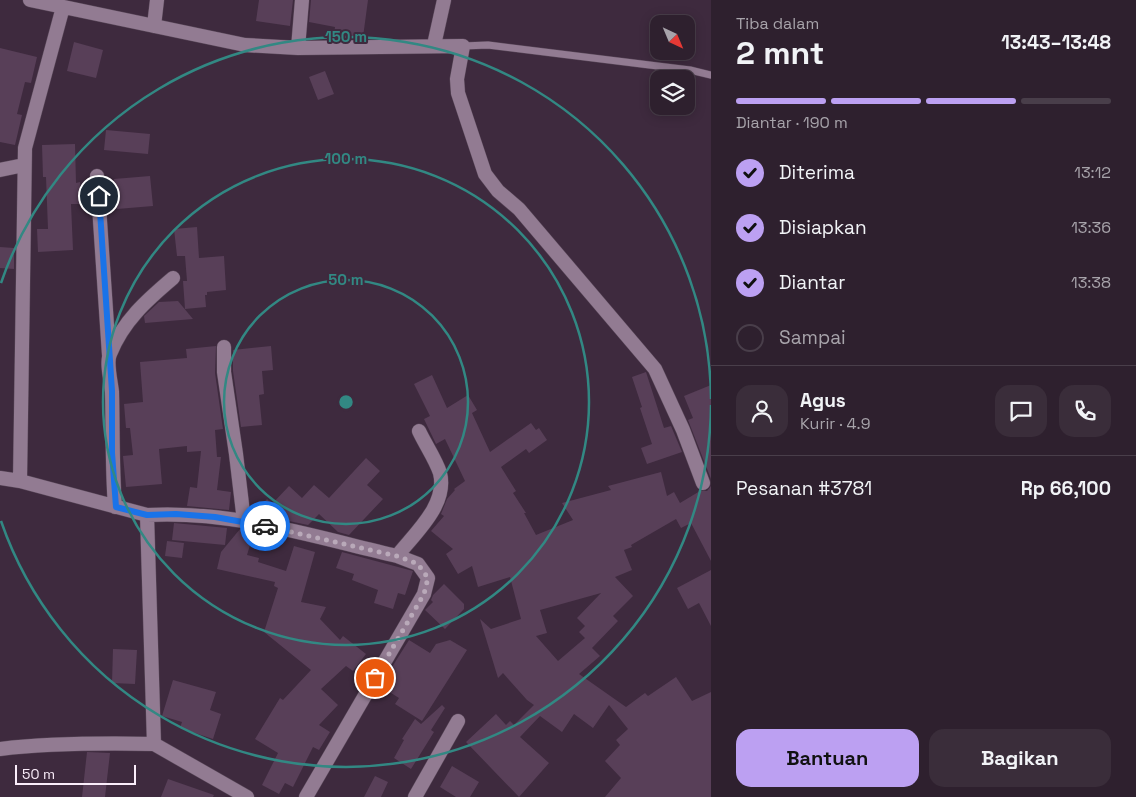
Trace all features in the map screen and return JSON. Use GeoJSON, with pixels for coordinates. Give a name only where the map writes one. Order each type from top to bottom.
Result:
{"type":"FeatureCollection","features":[{"type":"Feature","properties":{"kind":"street"},"geometry":{"type":"LineString","coordinates":[[30,0],[245,45],[298,48],[463,46],[457,79],[458,93],[485,174],[498,191],[519,209],[654,369],[683,430],[703,483]]}},
{"type":"Feature","properties":{"kind":"street"},"geometry":{"type":"LineString","coordinates":[[154,26],[157,0]]}},
{"type":"Feature","properties":{"kind":"street"},"geometry":{"type":"LineString","coordinates":[[298,48],[302,0]]}},
{"type":"Feature","properties":{"kind":"street"},"geometry":{"type":"LineString","coordinates":[[434,45],[444,0]]}},
{"type":"Feature","properties":{"kind":"street"},"geometry":{"type":"LineString","coordinates":[[20,481],[24,148],[63,7]]}},
{"type":"Feature","properties":{"kind":"street"},"geometry":{"type":"LineString","coordinates":[[0,170],[24,165]]}},
{"type":"Feature","properties":{"kind":"street"},"geometry":{"type":"LineString","coordinates":[[98,176],[112,391],[112,453],[116,507]]}},
{"type":"Feature","properties":{"kind":"street"},"geometry":{"type":"LineString","coordinates":[[109,356],[125,325],[145,302],[174,278]]}},
{"type":"Feature","properties":{"kind":"street"},"geometry":{"type":"LineString","coordinates":[[224,347],[224,372],[244,521]]}},
{"type":"Feature","properties":{"kind":"street"},"geometry":{"type":"LineString","coordinates":[[397,556],[433,511],[441,490],[440,473],[419,431]]}},
{"type":"Feature","properties":{"kind":"street"},"geometry":{"type":"LineString","coordinates":[[0,478],[20,481],[147,515],[176,514],[244,521],[397,556],[418,564],[428,578],[424,594],[306,797]]}},
{"type":"Feature","properties":{"kind":"street"},"geometry":{"type":"LineString","coordinates":[[147,515],[154,744]]}},
{"type":"Feature","properties":{"kind":"street"},"geometry":{"type":"LineString","coordinates":[[415,797],[458,721]]}},
{"type":"Feature","properties":{"kind":"street"},"geometry":{"type":"LineString","coordinates":[[0,749],[49,744],[154,744],[247,797]]}},
{"type":"Feature","properties":{"kind":"lane"},"geometry":{"type":"LineString","coordinates":[[463,46],[488,45],[690,70],[711,75]]}},
{"type":"Feature","properties":{"kind":"building"},"geometry":{"type":"Polygon","coordinates":[[[259,0],[293,0],[290,26],[256,21],[259,0]]]}},
{"type":"Feature","properties":{"kind":"building"},"geometry":{"type":"Polygon","coordinates":[[[311,0],[368,0],[363,37],[334,34],[335,27],[309,22],[311,0]]]}},
{"type":"Feature","properties":{"kind":"building"},"geometry":{"type":"Polygon","coordinates":[[[74,42],[103,50],[96,78],[67,71],[74,42]]]}},
{"type":"Feature","properties":{"kind":"building"},"geometry":{"type":"Polygon","coordinates":[[[0,48],[37,57],[31,83],[25,82],[17,114],[22,115],[15,145],[0,142],[0,48]]]}},
{"type":"Feature","properties":{"kind":"building"},"geometry":{"type":"Polygon","coordinates":[[[325,71],[334,94],[318,100],[309,77],[325,71]]]}},
{"type":"Feature","properties":{"kind":"building"},"geometry":{"type":"Polygon","coordinates":[[[106,130],[150,134],[148,154],[104,150],[106,130]]]}},
{"type":"Feature","properties":{"kind":"building"},"geometry":{"type":"Polygon","coordinates":[[[75,144],[76,183],[80,182],[81,204],[71,204],[73,250],[38,252],[37,229],[48,229],[46,177],[43,177],[42,145],[75,144]]]}},
{"type":"Feature","properties":{"kind":"building"},"geometry":{"type":"Polygon","coordinates":[[[150,176],[153,206],[117,209],[114,179],[150,176]]]}},
{"type":"Feature","properties":{"kind":"building"},"geometry":{"type":"Polygon","coordinates":[[[197,227],[199,258],[224,256],[226,290],[207,292],[207,295],[205,295],[206,307],[185,309],[183,281],[187,281],[185,256],[177,256],[174,229],[197,227]]]}},
{"type":"Feature","properties":{"kind":"building"},"geometry":{"type":"Polygon","coordinates":[[[0,247],[14,248],[14,269],[0,268],[0,247]]]}},
{"type":"Feature","properties":{"kind":"building"},"geometry":{"type":"Polygon","coordinates":[[[178,301],[193,319],[145,323],[144,316],[159,302],[178,301]]]}},
{"type":"Feature","properties":{"kind":"building"},"geometry":{"type":"Polygon","coordinates":[[[216,346],[215,373],[223,429],[215,430],[217,457],[221,457],[217,490],[231,492],[229,510],[187,506],[190,487],[197,488],[201,451],[187,452],[187,446],[159,449],[162,484],[126,487],[123,456],[133,455],[130,428],[126,428],[124,404],[143,402],[140,362],[187,358],[186,349],[216,346]]]}},
{"type":"Feature","properties":{"kind":"building"},"geometry":{"type":"Polygon","coordinates":[[[271,346],[273,370],[262,371],[264,394],[259,395],[262,425],[241,427],[233,371],[233,350],[271,346]]]}},
{"type":"Feature","properties":{"kind":"building"},"geometry":{"type":"Polygon","coordinates":[[[646,372],[664,428],[671,426],[682,452],[647,464],[641,448],[652,444],[632,377],[646,372]]]}},
{"type":"Feature","properties":{"kind":"building"},"geometry":{"type":"Polygon","coordinates":[[[432,375],[447,408],[468,395],[477,410],[472,413],[490,452],[531,423],[536,430],[539,428],[547,440],[529,453],[526,449],[501,467],[516,491],[513,493],[526,513],[524,513],[536,535],[573,520],[562,503],[611,490],[608,486],[661,472],[667,496],[674,492],[680,503],[700,491],[707,491],[711,486],[711,561],[691,523],[681,528],[676,519],[631,545],[632,547],[624,550],[632,570],[615,577],[633,596],[613,616],[618,621],[592,648],[600,656],[579,674],[626,707],[645,693],[648,696],[676,677],[692,701],[711,692],[711,797],[605,797],[621,778],[605,761],[620,745],[616,740],[628,729],[609,705],[593,728],[574,714],[562,732],[540,716],[520,737],[549,763],[519,797],[466,742],[496,714],[506,725],[510,721],[514,725],[534,705],[527,700],[503,673],[498,678],[480,619],[491,629],[521,619],[510,577],[478,587],[472,566],[458,574],[446,554],[453,549],[431,531],[444,516],[441,514],[447,499],[454,489],[465,481],[445,439],[436,444],[424,419],[430,416],[414,384],[432,375]],[[601,593],[540,610],[547,633],[536,636],[558,661],[585,638],[579,632],[585,626],[577,618],[601,593]]]}},
{"type":"Feature","properties":{"kind":"building"},"geometry":{"type":"Polygon","coordinates":[[[711,385],[711,479],[688,420],[693,418],[684,396],[711,385]]]}},
{"type":"Feature","properties":{"kind":"building"},"geometry":{"type":"Polygon","coordinates":[[[366,458],[380,471],[367,485],[383,499],[349,535],[338,532],[319,514],[308,525],[260,515],[256,512],[267,499],[272,504],[289,486],[302,498],[314,485],[329,498],[366,458]]]}},
{"type":"Feature","properties":{"kind":"building"},"geometry":{"type":"Polygon","coordinates":[[[174,523],[227,528],[225,545],[172,540],[174,523]]]}},
{"type":"Feature","properties":{"kind":"building"},"geometry":{"type":"Polygon","coordinates":[[[240,529],[254,532],[247,555],[259,558],[258,562],[286,571],[294,546],[315,552],[301,602],[326,607],[320,619],[340,640],[343,636],[366,654],[353,671],[346,666],[321,689],[338,705],[319,725],[330,732],[319,750],[313,747],[293,787],[285,783],[279,794],[262,785],[278,753],[255,739],[280,698],[283,700],[311,670],[264,632],[278,588],[274,586],[275,582],[217,569],[221,552],[240,529]]]}},
{"type":"Feature","properties":{"kind":"building"},"geometry":{"type":"Polygon","coordinates":[[[167,541],[184,543],[182,558],[165,556],[167,541]]]}},
{"type":"Feature","properties":{"kind":"building"},"geometry":{"type":"Polygon","coordinates":[[[342,552],[413,571],[405,595],[398,593],[393,609],[374,603],[378,590],[352,580],[354,574],[336,568],[342,552]]]}},
{"type":"Feature","properties":{"kind":"building"},"geometry":{"type":"Polygon","coordinates":[[[711,570],[711,626],[699,603],[688,609],[677,588],[711,570]]]}},
{"type":"Feature","properties":{"kind":"building"},"geometry":{"type":"Polygon","coordinates":[[[444,584],[464,604],[464,609],[445,629],[425,610],[433,602],[431,600],[433,595],[444,584]]]}},
{"type":"Feature","properties":{"kind":"building"},"geometry":{"type":"Polygon","coordinates":[[[409,640],[430,653],[436,644],[450,640],[467,650],[422,721],[395,704],[399,698],[380,686],[409,640]]]}},
{"type":"Feature","properties":{"kind":"building"},"geometry":{"type":"Polygon","coordinates":[[[113,649],[137,650],[135,684],[112,683],[113,649]]]}},
{"type":"Feature","properties":{"kind":"building"},"geometry":{"type":"Polygon","coordinates":[[[173,680],[216,692],[210,710],[221,714],[213,739],[180,728],[182,722],[162,716],[173,680]]]}},
{"type":"Feature","properties":{"kind":"building"},"geometry":{"type":"Polygon","coordinates":[[[442,705],[445,708],[431,730],[434,732],[411,769],[394,758],[404,740],[402,739],[415,719],[421,724],[442,705]]]}},
{"type":"Feature","properties":{"kind":"building"},"geometry":{"type":"Polygon","coordinates":[[[87,752],[110,753],[105,797],[82,797],[87,752]]]}},
{"type":"Feature","properties":{"kind":"building"},"geometry":{"type":"Polygon","coordinates":[[[452,766],[479,782],[470,797],[456,797],[440,787],[452,766]]]}},
{"type":"Feature","properties":{"kind":"building"},"geometry":{"type":"Polygon","coordinates":[[[375,776],[388,782],[381,797],[364,797],[375,776]]]}},
{"type":"Feature","properties":{"kind":"building"},"geometry":{"type":"Polygon","coordinates":[[[168,779],[214,795],[213,797],[161,797],[168,779]]]}},
{"type":"Feature","properties":{"kind":"way so far"},"geometry":{"type":"LineString","coordinates":[[265,526],[397,556],[418,564],[428,578],[424,594],[375,678]]}},
{"type":"Feature","properties":{"kind":"route"},"geometry":{"type":"LineString","coordinates":[[99,196],[112,391],[113,482],[116,507],[147,515],[176,514],[215,517],[265,526]]}}]}
